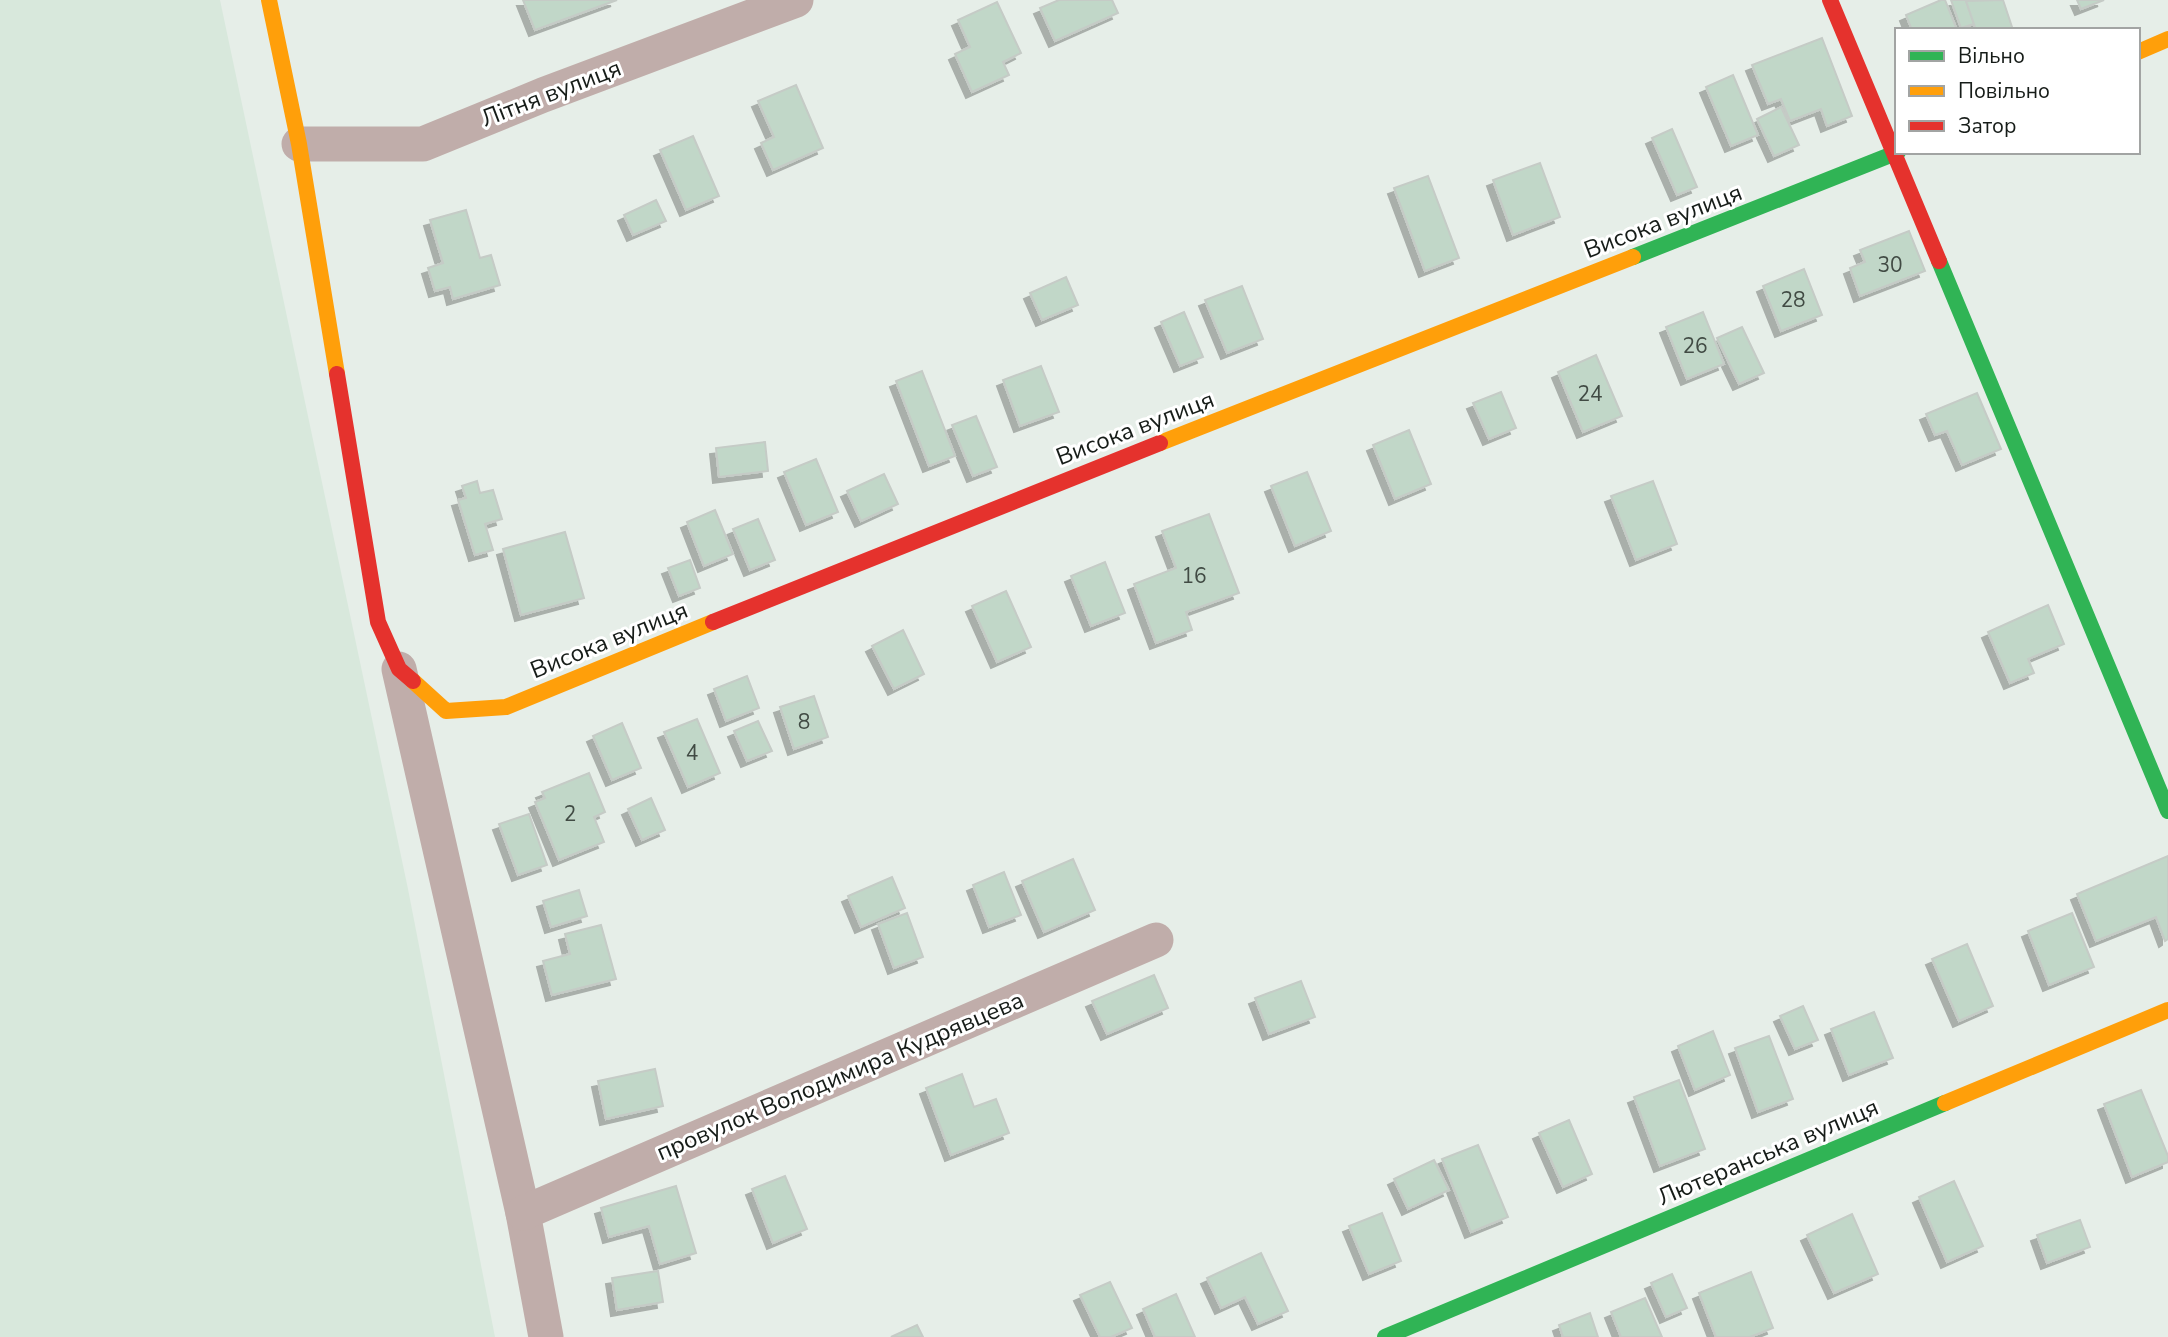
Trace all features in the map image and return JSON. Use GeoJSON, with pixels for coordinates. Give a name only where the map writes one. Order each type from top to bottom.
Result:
{"type":"FeatureCollection","features":[{"type":"Feature","properties":{"kind":"street"},"geometry":{"type":"LineString","coordinates":[[269,0],[299,144],[378,622],[399,669],[523,1213],[546,1337]]}},
{"type":"Feature","properties":{"kind":"street","name":"Літня вулиця"},"geometry":{"type":"LineString","coordinates":[[299,144],[423,144],[543,95],[796,0]]}},
{"type":"Feature","properties":{"kind":"street"},"geometry":{"type":"LineString","coordinates":[[1830,0],[1895,151]]}},
{"type":"Feature","properties":{"kind":"street"},"geometry":{"type":"LineString","coordinates":[[2140,51],[2168,40]]}},
{"type":"Feature","properties":{"kind":"street","name":"Висока вулиця"},"geometry":{"type":"LineString","coordinates":[[399,669],[446,711],[506,707],[858,562],[1895,153]]}},
{"type":"Feature","properties":{"kind":"street"},"geometry":{"type":"LineString","coordinates":[[1896,154],[2168,810]]}},
{"type":"Feature","properties":{"kind":"street","name":"провулок Володимира Кудрявцева"},"geometry":{"type":"LineString","coordinates":[[523,1213],[1156,940]]}},
{"type":"Feature","properties":{"kind":"street","name":"Лютеранська вулиця"},"geometry":{"type":"LineString","coordinates":[[1385,1337],[2168,1010]]}},
{"type":"Feature","properties":{"kind":"shaded area"},"geometry":{"type":"Polygon","coordinates":[[[0,0],[220,0],[408,889],[495,1337],[0,1337],[0,0]]]}},
{"type":"Feature","properties":{"kind":"building"},"geometry":{"type":"Polygon","coordinates":[[[523,0],[617,0],[535,30],[523,0]]]}},
{"type":"Feature","properties":{"kind":"building"},"geometry":{"type":"Polygon","coordinates":[[[1059,0],[1112,0],[1118,13],[1055,41],[1040,8],[1059,0]]]}},
{"type":"Feature","properties":{"kind":"building"},"geometry":{"type":"Polygon","coordinates":[[[1945,0],[1956,28],[1911,28],[1906,15],[1945,0]]]}},
{"type":"Feature","properties":{"kind":"building"},"geometry":{"type":"Polygon","coordinates":[[[1951,0],[1969,0],[1966,1],[1974,24],[1961,28],[1951,0]]]}},
{"type":"Feature","properties":{"kind":"building"},"geometry":{"type":"Polygon","coordinates":[[[2003,0],[2012,28],[1975,28],[1966,1],[2003,0]]]}},
{"type":"Feature","properties":{"kind":"building"},"geometry":{"type":"Polygon","coordinates":[[[2077,0],[2104,0],[2081,9],[2077,0]]]}},
{"type":"Feature","properties":{"kind":"building"},"geometry":{"type":"Polygon","coordinates":[[[997,2],[1021,53],[1003,62],[1009,75],[972,92],[955,54],[970,47],[958,20],[997,2]]]}},
{"type":"Feature","properties":{"kind":"building"},"geometry":{"type":"Polygon","coordinates":[[[1822,38],[1852,116],[1827,126],[1821,109],[1790,121],[1781,99],[1768,104],[1752,65],[1822,38]]]}},
{"type":"Feature","properties":{"kind":"building"},"geometry":{"type":"Polygon","coordinates":[[[1733,75],[1758,135],[1731,146],[1706,87],[1733,75]]]}},
{"type":"Feature","properties":{"kind":"building"},"geometry":{"type":"Polygon","coordinates":[[[796,85],[823,148],[773,170],[761,143],[774,137],[758,101],[796,85]]]}},
{"type":"Feature","properties":{"kind":"building"},"geometry":{"type":"Polygon","coordinates":[[[1781,107],[1799,145],[1774,156],[1757,119],[1781,107]]]}},
{"type":"Feature","properties":{"kind":"building"},"geometry":{"type":"Polygon","coordinates":[[[1672,129],[1697,187],[1677,195],[1652,138],[1672,129]]]}},
{"type":"Feature","properties":{"kind":"building"},"geometry":{"type":"Polygon","coordinates":[[[693,136],[719,196],[686,210],[660,150],[693,136]]]}},
{"type":"Feature","properties":{"kind":"building"},"geometry":{"type":"Polygon","coordinates":[[[1540,163],[1560,217],[1513,235],[1493,180],[1540,163]]]}},
{"type":"Feature","properties":{"kind":"building"},"geometry":{"type":"Polygon","coordinates":[[[1428,176],[1459,258],[1425,271],[1394,188],[1428,176]]]}},
{"type":"Feature","properties":{"kind":"building"},"geometry":{"type":"Polygon","coordinates":[[[656,200],[666,221],[633,235],[624,215],[656,200]]]}},
{"type":"Feature","properties":{"kind":"building"},"geometry":{"type":"Polygon","coordinates":[[[466,210],[480,258],[491,255],[500,285],[453,299],[450,287],[435,291],[428,268],[443,263],[430,220],[466,210]]]}},
{"type":"Feature","properties":{"kind":"building"},"geometry":{"type":"Polygon","coordinates":[[[1909,231],[1925,271],[1860,296],[1850,268],[1865,262],[1860,250],[1909,231]]]}},
{"type":"Feature","properties":{"kind":"building"},"geometry":{"type":"Polygon","coordinates":[[[1804,269],[1822,315],[1781,331],[1763,286],[1804,269]]]}},
{"type":"Feature","properties":{"kind":"building"},"geometry":{"type":"Polygon","coordinates":[[[1066,277],[1078,305],[1042,320],[1030,293],[1066,277]]]}},
{"type":"Feature","properties":{"kind":"building"},"geometry":{"type":"Polygon","coordinates":[[[1242,286],[1263,339],[1227,353],[1205,300],[1242,286]]]}},
{"type":"Feature","properties":{"kind":"building"},"geometry":{"type":"Polygon","coordinates":[[[1184,312],[1203,357],[1180,366],[1161,322],[1184,312]]]}},
{"type":"Feature","properties":{"kind":"building"},"geometry":{"type":"Polygon","coordinates":[[[1703,312],[1724,364],[1687,379],[1666,327],[1703,312]]]}},
{"type":"Feature","properties":{"kind":"building"},"geometry":{"type":"Polygon","coordinates":[[[1742,327],[1764,373],[1739,384],[1717,338],[1742,327]]]}},
{"type":"Feature","properties":{"kind":"building"},"geometry":{"type":"Polygon","coordinates":[[[1596,355],[1622,416],[1583,432],[1558,372],[1596,355]]]}},
{"type":"Feature","properties":{"kind":"building"},"geometry":{"type":"Polygon","coordinates":[[[1041,366],[1059,412],[1020,426],[1003,380],[1041,366]]]}},
{"type":"Feature","properties":{"kind":"building"},"geometry":{"type":"Polygon","coordinates":[[[922,371],[955,456],[929,466],[896,381],[922,371]]]}},
{"type":"Feature","properties":{"kind":"building"},"geometry":{"type":"Polygon","coordinates":[[[1501,392],[1516,428],[1489,439],[1473,403],[1501,392]]]}},
{"type":"Feature","properties":{"kind":"building"},"geometry":{"type":"Polygon","coordinates":[[[1977,393],[2001,449],[1962,465],[1947,431],[1935,435],[1926,414],[1977,393]]]}},
{"type":"Feature","properties":{"kind":"building"},"geometry":{"type":"Polygon","coordinates":[[[976,416],[997,467],[973,476],[952,425],[976,416]]]}},
{"type":"Feature","properties":{"kind":"building"},"geometry":{"type":"Polygon","coordinates":[[[1409,430],[1431,484],[1395,499],[1373,445],[1409,430]]]}},
{"type":"Feature","properties":{"kind":"building"},"geometry":{"type":"Polygon","coordinates":[[[765,442],[768,471],[719,477],[716,448],[765,442]]]}},
{"type":"Feature","properties":{"kind":"building"},"geometry":{"type":"Polygon","coordinates":[[[816,459],[838,512],[806,525],[784,472],[816,459]]]}},
{"type":"Feature","properties":{"kind":"building"},"geometry":{"type":"Polygon","coordinates":[[[1307,472],[1331,531],[1295,546],[1271,486],[1307,472]]]}},
{"type":"Feature","properties":{"kind":"building"},"geometry":{"type":"Polygon","coordinates":[[[884,474],[898,504],[861,521],[847,491],[884,474]]]}},
{"type":"Feature","properties":{"kind":"building"},"geometry":{"type":"Polygon","coordinates":[[[477,481],[480,493],[493,490],[502,519],[485,524],[493,550],[475,555],[458,500],[466,498],[462,486],[477,481]]]}},
{"type":"Feature","properties":{"kind":"building"},"geometry":{"type":"Polygon","coordinates":[[[1653,481],[1677,544],[1636,560],[1611,496],[1653,481]]]}},
{"type":"Feature","properties":{"kind":"building"},"geometry":{"type":"Polygon","coordinates":[[[715,510],[733,554],[704,566],[687,522],[715,510]]]}},
{"type":"Feature","properties":{"kind":"building"},"geometry":{"type":"Polygon","coordinates":[[[1209,514],[1239,593],[1186,612],[1192,630],[1156,643],[1134,584],[1176,568],[1162,531],[1209,514]]]}},
{"type":"Feature","properties":{"kind":"building"},"geometry":{"type":"Polygon","coordinates":[[[758,519],[775,560],[750,570],[733,529],[758,519]]]}},
{"type":"Feature","properties":{"kind":"building"},"geometry":{"type":"Polygon","coordinates":[[[565,532],[584,598],[521,615],[503,549],[565,532]]]}},
{"type":"Feature","properties":{"kind":"building"},"geometry":{"type":"Polygon","coordinates":[[[690,560],[700,588],[679,596],[668,568],[690,560]]]}},
{"type":"Feature","properties":{"kind":"building"},"geometry":{"type":"Polygon","coordinates":[[[1105,562],[1125,613],[1091,626],[1071,576],[1105,562]]]}},
{"type":"Feature","properties":{"kind":"building"},"geometry":{"type":"Polygon","coordinates":[[[1006,591],[1031,647],[997,662],[972,606],[1006,591]]]}},
{"type":"Feature","properties":{"kind":"building"},"geometry":{"type":"Polygon","coordinates":[[[2048,605],[2064,644],[2028,659],[2034,673],[2010,683],[1988,632],[2048,605]]]}},
{"type":"Feature","properties":{"kind":"building"},"geometry":{"type":"Polygon","coordinates":[[[903,630],[924,674],[894,689],[872,646],[903,630]]]}},
{"type":"Feature","properties":{"kind":"building"},"geometry":{"type":"Polygon","coordinates":[[[747,676],[759,708],[726,721],[714,689],[747,676]]]}},
{"type":"Feature","properties":{"kind":"building"},"geometry":{"type":"Polygon","coordinates":[[[814,696],[828,737],[794,749],[780,707],[814,696]]]}},
{"type":"Feature","properties":{"kind":"building"},"geometry":{"type":"Polygon","coordinates":[[[697,719],[720,773],[688,787],[664,732],[697,719]]]}},
{"type":"Feature","properties":{"kind":"building"},"geometry":{"type":"Polygon","coordinates":[[[758,721],[772,751],[747,761],[734,731],[758,721]]]}},
{"type":"Feature","properties":{"kind":"building"},"geometry":{"type":"Polygon","coordinates":[[[622,723],[641,768],[612,780],[593,736],[622,723]]]}},
{"type":"Feature","properties":{"kind":"building"},"geometry":{"type":"Polygon","coordinates":[[[589,773],[605,812],[594,817],[604,842],[559,860],[535,802],[545,798],[542,792],[589,773]]]}},
{"type":"Feature","properties":{"kind":"building"},"geometry":{"type":"Polygon","coordinates":[[[651,798],[665,830],[642,840],[628,809],[651,798]]]}},
{"type":"Feature","properties":{"kind":"building"},"geometry":{"type":"Polygon","coordinates":[[[529,814],[547,865],[518,875],[499,824],[529,814]]]}},
{"type":"Feature","properties":{"kind":"building"},"geometry":{"type":"Polygon","coordinates":[[[2168,856],[2168,939],[2165,941],[2156,917],[2096,941],[2077,894],[2168,856]]]}},
{"type":"Feature","properties":{"kind":"building"},"geometry":{"type":"Polygon","coordinates":[[[1073,859],[1095,910],[1044,932],[1022,881],[1073,859]]]}},
{"type":"Feature","properties":{"kind":"building"},"geometry":{"type":"Polygon","coordinates":[[[1004,872],[1021,915],[989,927],[973,885],[1004,872]]]}},
{"type":"Feature","properties":{"kind":"building"},"geometry":{"type":"Polygon","coordinates":[[[892,877],[905,908],[861,927],[848,896],[892,877]]]}},
{"type":"Feature","properties":{"kind":"building"},"geometry":{"type":"Polygon","coordinates":[[[579,890],[587,916],[551,927],[543,901],[579,890]]]}},
{"type":"Feature","properties":{"kind":"building"},"geometry":{"type":"Polygon","coordinates":[[[907,913],[923,957],[894,968],[878,924],[907,913]]]}},
{"type":"Feature","properties":{"kind":"building"},"geometry":{"type":"Polygon","coordinates":[[[2072,913],[2094,967],[2049,985],[2028,931],[2072,913]]]}},
{"type":"Feature","properties":{"kind":"building"},"geometry":{"type":"Polygon","coordinates":[[[601,925],[616,979],[552,995],[543,961],[570,954],[565,934],[601,925]]]}},
{"type":"Feature","properties":{"kind":"building"},"geometry":{"type":"Polygon","coordinates":[[[1967,944],[1993,1006],[1959,1021],[1932,959],[1967,944]]]}},
{"type":"Feature","properties":{"kind":"building"},"geometry":{"type":"Polygon","coordinates":[[[1154,975],[1168,1008],[1107,1034],[1092,1001],[1154,975]]]}},
{"type":"Feature","properties":{"kind":"building"},"geometry":{"type":"Polygon","coordinates":[[[1301,981],[1315,1017],[1269,1034],[1255,998],[1301,981]]]}},
{"type":"Feature","properties":{"kind":"building"},"geometry":{"type":"Polygon","coordinates":[[[1803,1006],[1818,1040],[1795,1049],[1780,1016],[1803,1006]]]}},
{"type":"Feature","properties":{"kind":"building"},"geometry":{"type":"Polygon","coordinates":[[[1874,1012],[1893,1058],[1849,1075],[1831,1029],[1874,1012]]]}},
{"type":"Feature","properties":{"kind":"building"},"geometry":{"type":"Polygon","coordinates":[[[1713,1031],[1730,1075],[1695,1090],[1678,1046],[1713,1031]]]}},
{"type":"Feature","properties":{"kind":"building"},"geometry":{"type":"Polygon","coordinates":[[[1769,1036],[1793,1099],[1758,1112],[1735,1048],[1769,1036]]]}},
{"type":"Feature","properties":{"kind":"building"},"geometry":{"type":"Polygon","coordinates":[[[655,1069],[663,1106],[606,1119],[598,1081],[655,1069]]]}},
{"type":"Feature","properties":{"kind":"building"},"geometry":{"type":"Polygon","coordinates":[[[962,1074],[974,1107],[996,1099],[1009,1133],[951,1155],[926,1088],[962,1074]]]}},
{"type":"Feature","properties":{"kind":"building"},"geometry":{"type":"Polygon","coordinates":[[[1679,1080],[1705,1149],[1660,1166],[1634,1097],[1679,1080]]]}},
{"type":"Feature","properties":{"kind":"building"},"geometry":{"type":"Polygon","coordinates":[[[2141,1090],[2168,1156],[2168,1162],[2132,1177],[2104,1104],[2141,1090]]]}},
{"type":"Feature","properties":{"kind":"building"},"geometry":{"type":"Polygon","coordinates":[[[1569,1120],[1592,1174],[1563,1187],[1539,1133],[1569,1120]]]}},
{"type":"Feature","properties":{"kind":"building"},"geometry":{"type":"Polygon","coordinates":[[[1478,1145],[1508,1217],[1471,1232],[1442,1159],[1478,1145]]]}},
{"type":"Feature","properties":{"kind":"building"},"geometry":{"type":"Polygon","coordinates":[[[1434,1160],[1449,1190],[1408,1209],[1394,1179],[1434,1160]]]}},
{"type":"Feature","properties":{"kind":"building"},"geometry":{"type":"Polygon","coordinates":[[[785,1176],[807,1229],[773,1243],[752,1189],[785,1176]]]}},
{"type":"Feature","properties":{"kind":"building"},"geometry":{"type":"Polygon","coordinates":[[[1954,1181],[1983,1246],[1947,1262],[1919,1197],[1954,1181]]]}},
{"type":"Feature","properties":{"kind":"building"},"geometry":{"type":"Polygon","coordinates":[[[676,1186],[696,1253],[660,1264],[649,1226],[609,1237],[601,1208],[676,1186]]]}},
{"type":"Feature","properties":{"kind":"building"},"geometry":{"type":"Polygon","coordinates":[[[1382,1213],[1401,1261],[1369,1274],[1349,1226],[1382,1213]]]}},
{"type":"Feature","properties":{"kind":"building"},"geometry":{"type":"Polygon","coordinates":[[[1852,1214],[1878,1274],[1834,1293],[1807,1235],[1852,1214]]]}},
{"type":"Feature","properties":{"kind":"building"},"geometry":{"type":"Polygon","coordinates":[[[2080,1220],[2090,1247],[2047,1263],[2037,1235],[2080,1220]]]}},
{"type":"Feature","properties":{"kind":"building"},"geometry":{"type":"Polygon","coordinates":[[[1261,1253],[1288,1311],[1258,1324],[1245,1297],[1221,1308],[1207,1278],[1261,1253]]]}},
{"type":"Feature","properties":{"kind":"building"},"geometry":{"type":"Polygon","coordinates":[[[658,1271],[663,1302],[617,1310],[612,1278],[658,1271]]]}},
{"type":"Feature","properties":{"kind":"building"},"geometry":{"type":"Polygon","coordinates":[[[1751,1272],[1773,1328],[1750,1337],[1716,1337],[1699,1293],[1751,1272]]]}},
{"type":"Feature","properties":{"kind":"building"},"geometry":{"type":"Polygon","coordinates":[[[1672,1274],[1687,1308],[1666,1317],[1651,1283],[1672,1274]]]}},
{"type":"Feature","properties":{"kind":"building"},"geometry":{"type":"Polygon","coordinates":[[[1110,1282],[1132,1328],[1111,1337],[1100,1337],[1080,1295],[1110,1282]]]}},
{"type":"Feature","properties":{"kind":"building"},"geometry":{"type":"Polygon","coordinates":[[[1176,1294],[1195,1337],[1155,1337],[1143,1309],[1176,1294]]]}},
{"type":"Feature","properties":{"kind":"building"},"geometry":{"type":"Polygon","coordinates":[[[1645,1298],[1662,1337],[1621,1337],[1611,1312],[1645,1298]]]}},
{"type":"Feature","properties":{"kind":"building"},"geometry":{"type":"Polygon","coordinates":[[[1590,1313],[1598,1337],[1563,1337],[1559,1325],[1590,1313]]]}},
{"type":"Feature","properties":{"kind":"building"},"geometry":{"type":"Polygon","coordinates":[[[917,1325],[923,1337],[891,1337],[917,1325]]]}},
{"type":"Feature","properties":{"kind":"traffic: fast"},"geometry":{"type":"LineString","coordinates":[[1633,257],[1895,153]]}},
{"type":"Feature","properties":{"kind":"traffic: fast"},"geometry":{"type":"LineString","coordinates":[[1939,261],[2168,811]]}},
{"type":"Feature","properties":{"kind":"traffic: fast"},"geometry":{"type":"LineString","coordinates":[[1385,1337],[1945,1103]]}},
{"type":"Feature","properties":{"kind":"traffic: slow"},"geometry":{"type":"LineString","coordinates":[[269,0],[299,144],[337,374]]}},
{"type":"Feature","properties":{"kind":"traffic: slow"},"geometry":{"type":"LineString","coordinates":[[2140,51],[2168,39]]}},
{"type":"Feature","properties":{"kind":"traffic: slow"},"geometry":{"type":"LineString","coordinates":[[1160,443],[1633,257]]}},
{"type":"Feature","properties":{"kind":"traffic: slow"},"geometry":{"type":"LineString","coordinates":[[413,681],[446,711],[506,707],[713,622]]}},
{"type":"Feature","properties":{"kind":"traffic: slow"},"geometry":{"type":"LineString","coordinates":[[1945,1103],[2168,1010]]}},
{"type":"Feature","properties":{"kind":"traffic: jam"},"geometry":{"type":"LineString","coordinates":[[1830,0],[1939,261]]}},
{"type":"Feature","properties":{"kind":"traffic: jam"},"geometry":{"type":"LineString","coordinates":[[337,374],[378,622],[399,669],[413,681]]}},
{"type":"Feature","properties":{"kind":"traffic: jam"},"geometry":{"type":"LineString","coordinates":[[713,622],[1160,443]]}}]}
